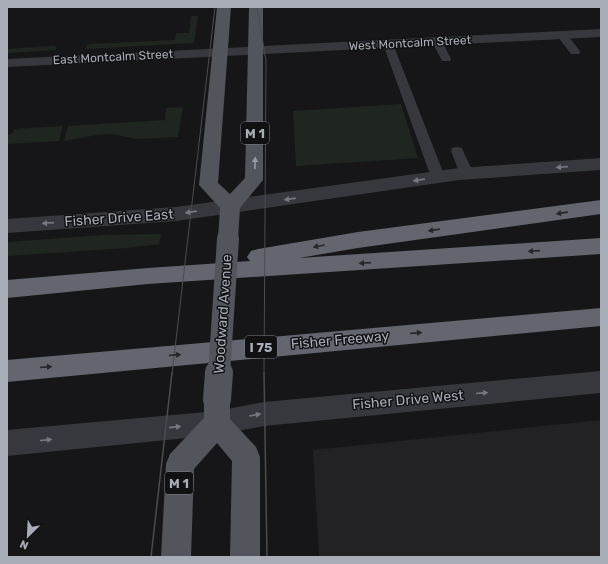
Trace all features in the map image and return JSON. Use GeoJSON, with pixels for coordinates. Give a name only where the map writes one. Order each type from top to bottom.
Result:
{"type":"FeatureCollection","features":[{"type":"Feature","properties":{"kind":"highway"},"geometry":{"type":"LineString","coordinates":[[148,276],[358,240],[601,207]]}},
{"type":"Feature","properties":{"kind":"highway"},"geometry":{"type":"LineString","coordinates":[[7,288],[148,276],[601,246]]}},
{"type":"Feature","properties":{"kind":"highway","name":"Fisher Freeway"},"geometry":{"type":"LineString","coordinates":[[7,371],[601,317]]}},
{"type":"Feature","properties":{"kind":"main road"},"geometry":{"type":"LineString","coordinates":[[224,7],[208,185],[230,206]]}},
{"type":"Feature","properties":{"kind":"main road","name":"M 1"},"geometry":{"type":"LineString","coordinates":[[230,206],[254,180],[256,7]]}},
{"type":"Feature","properties":{"kind":"main road","name":"Woodward Avenue"},"geometry":{"type":"LineString","coordinates":[[217,411],[230,206]]}},
{"type":"Feature","properties":{"kind":"main road"},"geometry":{"type":"LineString","coordinates":[[217,411],[246,457],[245,557]]}},
{"type":"Feature","properties":{"kind":"main road","name":"M 1"},"geometry":{"type":"LineString","coordinates":[[176,557],[180,464],[217,411]]}},
{"type":"Feature","properties":{"kind":"street","name":"West Montcalm Street"},"geometry":{"type":"LineString","coordinates":[[220,51],[601,33]]}},
{"type":"Feature","properties":{"kind":"street","name":"East Montcalm Street"},"geometry":{"type":"LineString","coordinates":[[7,63],[220,51]]}},
{"type":"Feature","properties":{"kind":"street"},"geometry":{"type":"LineString","coordinates":[[230,206],[438,177],[601,164]]}},
{"type":"Feature","properties":{"kind":"street","name":"Fisher Drive East"},"geometry":{"type":"LineString","coordinates":[[7,226],[176,214],[230,206]]}},
{"type":"Feature","properties":{"kind":"street","name":"Fisher Drive West"},"geometry":{"type":"LineString","coordinates":[[217,411],[264,414],[601,382]]}},
{"type":"Feature","properties":{"kind":"street"},"geometry":{"type":"LineString","coordinates":[[7,444],[217,411]]}},
{"type":"Feature","properties":{"kind":"lane"},"geometry":{"type":"LineString","coordinates":[[562,35],[575,52]]}},
{"type":"Feature","properties":{"kind":"lane"},"geometry":{"type":"LineString","coordinates":[[437,41],[446,59]]}},
{"type":"Feature","properties":{"kind":"lane"},"geometry":{"type":"LineString","coordinates":[[388,44],[438,177]]}},
{"type":"Feature","properties":{"kind":"lane"},"geometry":{"type":"LineString","coordinates":[[457,151],[466,174]]}},
{"type":"Feature","properties":{"kind":"shaded area"},"geometry":{"type":"Polygon","coordinates":[[[191,16],[198,16],[194,43],[85,49],[87,45],[91,44],[175,40],[176,33],[189,33],[191,16]]]}},
{"type":"Feature","properties":{"kind":"shaded area"},"geometry":{"type":"Polygon","coordinates":[[[56,47],[56,50],[7,53],[7,49],[56,47]]]}},
{"type":"Feature","properties":{"kind":"shaded area"},"geometry":{"type":"Polygon","coordinates":[[[401,104],[418,158],[296,166],[293,111],[401,104]]]}},
{"type":"Feature","properties":{"kind":"shaded area"},"geometry":{"type":"Polygon","coordinates":[[[183,107],[178,137],[138,139],[111,134],[64,141],[68,126],[165,120],[166,108],[183,107]]]}},
{"type":"Feature","properties":{"kind":"shaded area"},"geometry":{"type":"Polygon","coordinates":[[[63,126],[59,141],[7,144],[7,135],[12,134],[14,129],[63,126]]]}},
{"type":"Feature","properties":{"kind":"shaded area"},"geometry":{"type":"Polygon","coordinates":[[[161,234],[159,244],[127,248],[7,256],[7,242],[102,235],[161,234]]]}},
{"type":"Feature","properties":{"kind":"shaded area"},"geometry":{"type":"Polygon","coordinates":[[[601,420],[601,557],[319,557],[313,450],[601,420]]]}},
{"type":"Feature","properties":{"kind":"tram line"},"geometry":{"type":"LineString","coordinates":[[172,374],[215,7]]}},
{"type":"Feature","properties":{"kind":"tram line"},"geometry":{"type":"LineString","coordinates":[[257,7],[266,61],[264,373]]}},
{"type":"Feature","properties":{"kind":"tram line"},"geometry":{"type":"LineString","coordinates":[[151,557],[172,373]]}},
{"type":"Feature","properties":{"kind":"tram line"},"geometry":{"type":"LineString","coordinates":[[264,373],[267,557]]}}]}
